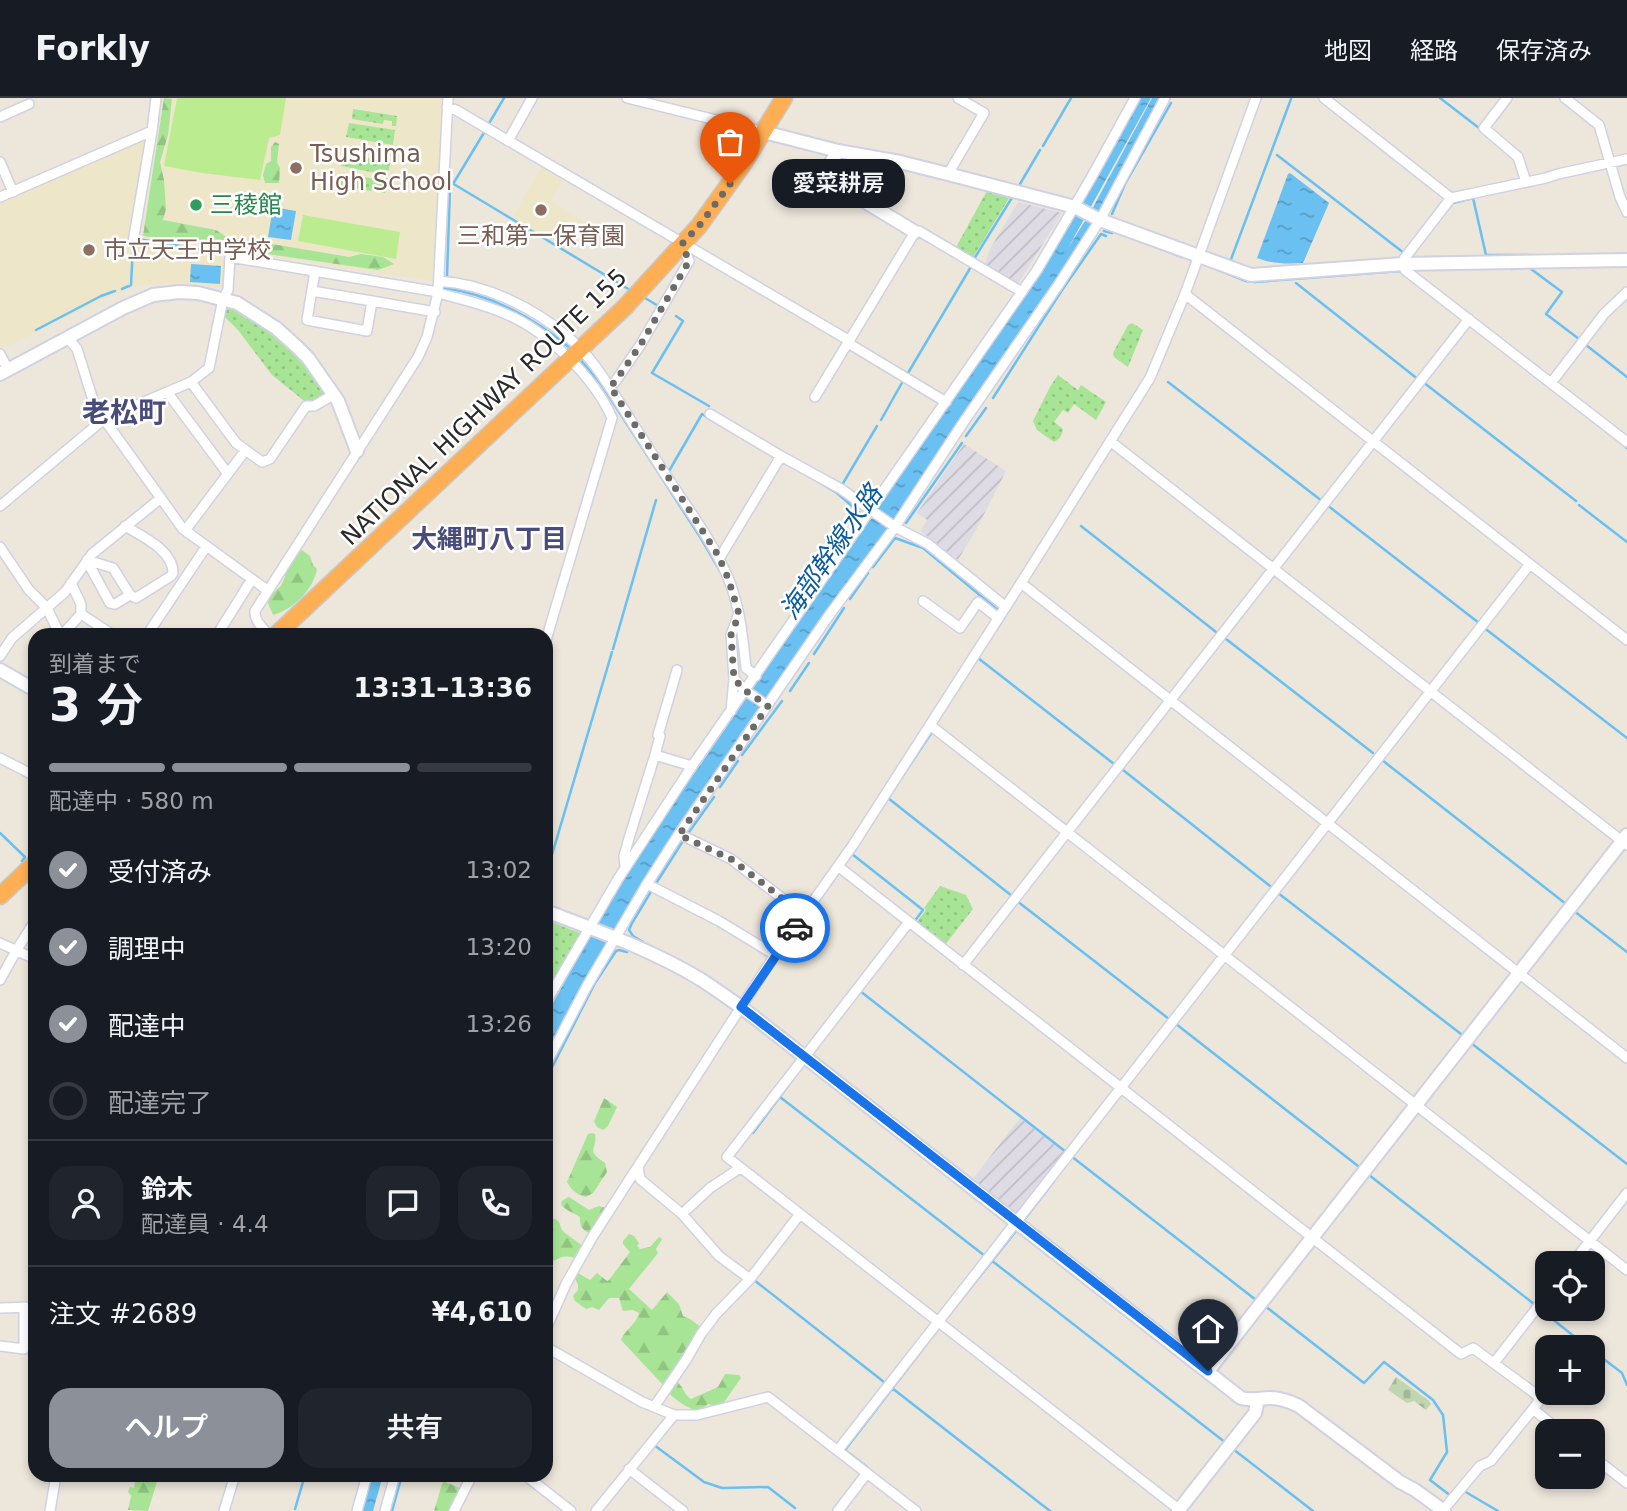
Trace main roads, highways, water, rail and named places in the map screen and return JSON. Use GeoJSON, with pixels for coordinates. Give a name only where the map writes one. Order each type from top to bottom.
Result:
{"type":"FeatureCollection","features":[{"type":"Feature","properties":{"kind":"highway","name":"NATIONAL HIGHWAY ROUTE 155"},"geometry":{"type":"LineString","coordinates":[[283,628],[625,307],[699,226],[764,132],[784,98]]}},
{"type":"Feature","properties":{"kind":"highway"},"geometry":{"type":"LineString","coordinates":[[0,896],[28,870]]}},
{"type":"Feature","properties":{"kind":"water"},"geometry":{"type":"Polygon","coordinates":[[[1140,98],[1151,98],[1068,248],[1152,98],[1162,98],[1097,217],[1057,282],[664,852],[553,1048],[553,1003],[592,932],[647,842],[1051,257],[1140,98]]]}},
{"type":"Feature","properties":{"kind":"water"},"geometry":{"type":"Polygon","coordinates":[[[1288,174],[1329,203],[1303,263],[1280,263],[1257,258],[1288,174]]]}},
{"type":"Feature","properties":{"kind":"water"},"geometry":{"type":"Polygon","coordinates":[[[273,207],[296,211],[291,240],[268,237],[273,207]]]}},
{"type":"Feature","properties":{"kind":"water"},"geometry":{"type":"Polygon","coordinates":[[[191,264],[221,266],[220,284],[190,282],[191,264]]]}},
{"type":"Feature","properties":{"kind":"water"},"geometry":{"type":"Polygon","coordinates":[[[371,1482],[381,1482],[373,1511],[362,1511],[371,1482]]]}},
{"type":"Feature","properties":{"kind":"waterway"},"geometry":{"type":"LineString","coordinates":[[488,125],[504,98]]}},
{"type":"Feature","properties":{"kind":"waterway"},"geometry":{"type":"LineString","coordinates":[[1043,146],[1071,98]]}},
{"type":"Feature","properties":{"kind":"waterway"},"geometry":{"type":"LineString","coordinates":[[1440,98],[1479,128]]}},
{"type":"Feature","properties":{"kind":"waterway"},"geometry":{"type":"LineString","coordinates":[[1230,262],[1291,99]]}},
{"type":"Feature","properties":{"kind":"waterway"},"geometry":{"type":"LineString","coordinates":[[1112,214],[1125,184],[1171,103]]}},
{"type":"Feature","properties":{"kind":"waterway"},"geometry":{"type":"LineString","coordinates":[[453,184],[485,131]]}},
{"type":"Feature","properties":{"kind":"waterway"},"geometry":{"type":"LineString","coordinates":[[1020,184],[1040,150]]}},
{"type":"Feature","properties":{"kind":"waterway"},"geometry":{"type":"LineString","coordinates":[[1277,155],[1404,253]]}},
{"type":"Feature","properties":{"kind":"waterway"},"geometry":{"type":"LineString","coordinates":[[447,276],[452,183],[630,290]]}},
{"type":"Feature","properties":{"kind":"waterway"},"geometry":{"type":"LineString","coordinates":[[974,259],[1013,196]]}},
{"type":"Feature","properties":{"kind":"waterway"},"geometry":{"type":"LineString","coordinates":[[1453,203],[1473,198],[1486,255],[1528,255]]}},
{"type":"Feature","properties":{"kind":"waterway"},"geometry":{"type":"LineString","coordinates":[[140,228],[138,239],[228,254]]}},
{"type":"Feature","properties":{"kind":"waterway"},"geometry":{"type":"LineString","coordinates":[[1104,231],[1112,233]]}},
{"type":"Feature","properties":{"kind":"waterway"},"geometry":{"type":"LineString","coordinates":[[993,398],[1101,234],[1106,236]]}},
{"type":"Feature","properties":{"kind":"waterway"},"geometry":{"type":"LineString","coordinates":[[1143,242],[1182,257]]}},
{"type":"Feature","properties":{"kind":"waterway"},"geometry":{"type":"LineString","coordinates":[[122,289],[131,285],[133,246]]}},
{"type":"Feature","properties":{"kind":"waterway"},"geometry":{"type":"LineString","coordinates":[[304,265],[380,278]]}},
{"type":"Feature","properties":{"kind":"waterway"},"geometry":{"type":"LineString","coordinates":[[908,373],[972,265]]}},
{"type":"Feature","properties":{"kind":"waterway"},"geometry":{"type":"LineString","coordinates":[[1206,265],[1255,282],[1402,272]]}},
{"type":"Feature","properties":{"kind":"waterway"},"geometry":{"type":"LineString","coordinates":[[1511,269],[1521,268]]}},
{"type":"Feature","properties":{"kind":"waterway"},"geometry":{"type":"LineString","coordinates":[[1531,269],[1562,292],[1546,314],[1579,339]]}},
{"type":"Feature","properties":{"kind":"waterway"},"geometry":{"type":"LineString","coordinates":[[1296,283],[1419,380]]}},
{"type":"Feature","properties":{"kind":"waterway"},"geometry":{"type":"LineString","coordinates":[[442,288],[494,301],[526,317],[570,348]]}},
{"type":"Feature","properties":{"kind":"waterway"},"geometry":{"type":"LineString","coordinates":[[36,330],[115,291]]}},
{"type":"Feature","properties":{"kind":"waterway"},"geometry":{"type":"LineString","coordinates":[[645,298],[660,307]]}},
{"type":"Feature","properties":{"kind":"waterway"},"geometry":{"type":"LineString","coordinates":[[676,316],[683,321],[652,373],[709,406]]}},
{"type":"Feature","properties":{"kind":"waterway"},"geometry":{"type":"LineString","coordinates":[[1586,345],[1627,377]]}},
{"type":"Feature","properties":{"kind":"waterway"},"geometry":{"type":"LineString","coordinates":[[579,358],[601,384],[720,571]]}},
{"type":"Feature","properties":{"kind":"waterway"},"geometry":{"type":"LineString","coordinates":[[881,420],[903,381]]}},
{"type":"Feature","properties":{"kind":"waterway"},"geometry":{"type":"LineString","coordinates":[[1168,382],[1322,501]]}},
{"type":"Feature","properties":{"kind":"waterway"},"geometry":{"type":"LineString","coordinates":[[1423,382],[1576,501]]}},
{"type":"Feature","properties":{"kind":"waterway"},"geometry":{"type":"LineString","coordinates":[[966,436],[986,408]]}},
{"type":"Feature","properties":{"kind":"waterway"},"geometry":{"type":"LineString","coordinates":[[669,471],[702,414],[707,417]]}},
{"type":"Feature","properties":{"kind":"waterway"},"geometry":{"type":"LineString","coordinates":[[842,485],[877,426]]}},
{"type":"Feature","properties":{"kind":"waterway"},"geometry":{"type":"LineString","coordinates":[[906,523],[962,443]]}},
{"type":"Feature","properties":{"kind":"waterway","name":"海部幹線水路"},"geometry":{"type":"LineString","coordinates":[[809,476],[837,493],[860,513]]}},
{"type":"Feature","properties":{"kind":"waterway"},"geometry":{"type":"LineString","coordinates":[[613,649],[656,500]]}},
{"type":"Feature","properties":{"kind":"waterway"},"geometry":{"type":"LineString","coordinates":[[1327,505],[1479,623]]}},
{"type":"Feature","properties":{"kind":"waterway"},"geometry":{"type":"LineString","coordinates":[[1579,505],[1627,542]]}},
{"type":"Feature","properties":{"kind":"waterway"},"geometry":{"type":"LineString","coordinates":[[1081,526],[1216,632]]}},
{"type":"Feature","properties":{"kind":"waterway"},"geometry":{"type":"LineString","coordinates":[[873,567],[895,538],[923,548],[999,611]]}},
{"type":"Feature","properties":{"kind":"waterway"},"geometry":{"type":"LineString","coordinates":[[850,599],[868,573]]}},
{"type":"Feature","properties":{"kind":"waterway"},"geometry":{"type":"LineString","coordinates":[[814,654],[844,608]]}},
{"type":"Feature","properties":{"kind":"waterway"},"geometry":{"type":"LineString","coordinates":[[997,629],[1004,615]]}},
{"type":"Feature","properties":{"kind":"waterway"},"geometry":{"type":"LineString","coordinates":[[1483,627],[1627,738]]}},
{"type":"Feature","properties":{"kind":"waterway"},"geometry":{"type":"LineString","coordinates":[[1226,639],[1373,753]]}},
{"type":"Feature","properties":{"kind":"waterway"},"geometry":{"type":"LineString","coordinates":[[553,851],[612,652]]}},
{"type":"Feature","properties":{"kind":"waterway"},"geometry":{"type":"LineString","coordinates":[[978,658],[1114,764]]}},
{"type":"Feature","properties":{"kind":"waterway"},"geometry":{"type":"LineString","coordinates":[[790,691],[809,663]]}},
{"type":"Feature","properties":{"kind":"waterway"},"geometry":{"type":"LineString","coordinates":[[742,755],[782,701]]}},
{"type":"Feature","properties":{"kind":"waterway"},"geometry":{"type":"LineString","coordinates":[[932,732],[888,798],[1012,896]]}},
{"type":"Feature","properties":{"kind":"waterway"},"geometry":{"type":"LineString","coordinates":[[1382,760],[1566,904]]}},
{"type":"Feature","properties":{"kind":"waterway"},"geometry":{"type":"LineString","coordinates":[[720,787],[738,761]]}},
{"type":"Feature","properties":{"kind":"waterway"},"geometry":{"type":"LineString","coordinates":[[1123,770],[1270,886]]}},
{"type":"Feature","properties":{"kind":"waterway"},"geometry":{"type":"LineString","coordinates":[[687,835],[714,797]]}},
{"type":"Feature","properties":{"kind":"waterway"},"geometry":{"type":"LineString","coordinates":[[1335,821],[1350,802]]}},
{"type":"Feature","properties":{"kind":"waterway"},"geometry":{"type":"LineString","coordinates":[[1037,803],[1064,824]]}},
{"type":"Feature","properties":{"kind":"waterway"},"geometry":{"type":"LineString","coordinates":[[0,833],[25,857],[22,861]]}},
{"type":"Feature","properties":{"kind":"waterway"},"geometry":{"type":"LineString","coordinates":[[655,885],[683,841]]}},
{"type":"Feature","properties":{"kind":"waterway"},"geometry":{"type":"LineString","coordinates":[[856,849],[852,854],[923,910],[914,922]]}},
{"type":"Feature","properties":{"kind":"waterway"},"geometry":{"type":"LineString","coordinates":[[643,942],[629,930],[652,890]]}},
{"type":"Feature","properties":{"kind":"waterway"},"geometry":{"type":"LineString","coordinates":[[1278,893],[1461,1034]]}},
{"type":"Feature","properties":{"kind":"waterway"},"geometry":{"type":"LineString","coordinates":[[1017,901],[1169,1019]]}},
{"type":"Feature","properties":{"kind":"waterway"},"geometry":{"type":"LineString","coordinates":[[1574,911],[1627,952]]}},
{"type":"Feature","properties":{"kind":"waterway"},"geometry":{"type":"LineString","coordinates":[[553,1065],[595,983],[616,951],[627,952]]}},
{"type":"Feature","properties":{"kind":"waterway"},"geometry":{"type":"LineString","coordinates":[[860,991],[1066,1152]]}},
{"type":"Feature","properties":{"kind":"waterway"},"geometry":{"type":"LineString","coordinates":[[1176,1024],[1358,1166]]}},
{"type":"Feature","properties":{"kind":"waterway"},"geometry":{"type":"LineString","coordinates":[[1471,1043],[1627,1164]]}},
{"type":"Feature","properties":{"kind":"waterway"},"geometry":{"type":"LineString","coordinates":[[753,1133],[799,1071]]}},
{"type":"Feature","properties":{"kind":"waterway"},"geometry":{"type":"LineString","coordinates":[[780,1097],[985,1256]]}},
{"type":"Feature","properties":{"kind":"waterway"},"geometry":{"type":"LineString","coordinates":[[1071,1156],[1256,1300]]}},
{"type":"Feature","properties":{"kind":"waterway"},"geometry":{"type":"LineString","coordinates":[[1369,1175],[1534,1304]]}},
{"type":"Feature","properties":{"kind":"waterway"},"geometry":{"type":"LineString","coordinates":[[1024,1220],[1054,1181]]}},
{"type":"Feature","properties":{"kind":"waterway"},"geometry":{"type":"LineString","coordinates":[[945,1320],[1016,1231]]}},
{"type":"Feature","properties":{"kind":"waterway"},"geometry":{"type":"LineString","coordinates":[[991,1260],[1226,1443]]}},
{"type":"Feature","properties":{"kind":"waterway"},"geometry":{"type":"LineString","coordinates":[[754,1280],[884,1382]]}},
{"type":"Feature","properties":{"kind":"waterway"},"geometry":{"type":"LineString","coordinates":[[1265,1306],[1364,1383],[1384,1362],[1433,1400],[1443,1415],[1447,1452],[1430,1480],[1451,1496]]}},
{"type":"Feature","properties":{"kind":"waterway"},"geometry":{"type":"LineString","coordinates":[[1555,1321],[1572,1335]]}},
{"type":"Feature","properties":{"kind":"waterway"},"geometry":{"type":"LineString","coordinates":[[867,1467],[845,1450],[939,1328]]}},
{"type":"Feature","properties":{"kind":"waterway"},"geometry":{"type":"LineString","coordinates":[[1605,1360],[1622,1373],[1627,1385]]}},
{"type":"Feature","properties":{"kind":"waterway"},"geometry":{"type":"LineString","coordinates":[[892,1388],[1050,1511]]}},
{"type":"Feature","properties":{"kind":"waterway"},"geometry":{"type":"LineString","coordinates":[[654,1445],[704,1482],[722,1488],[768,1487],[795,1508]]}},
{"type":"Feature","properties":{"kind":"waterway"},"geometry":{"type":"LineString","coordinates":[[1233,1449],[1313,1511]]}},
{"type":"Feature","properties":{"kind":"waterway"},"geometry":{"type":"LineString","coordinates":[[295,1509],[303,1482]]}},
{"type":"Feature","properties":{"kind":"waterway"},"geometry":{"type":"LineString","coordinates":[[392,1511],[400,1482]]}},
{"type":"Feature","properties":{"kind":"waterway"},"geometry":{"type":"LineString","coordinates":[[1463,1492],[1498,1511]]}},
{"type":"Feature","properties":{"kind":"place","name":"Tsushima High School"},"geometry":{"type":"Point","coordinates":[296,168]}},
{"type":"Feature","properties":{"kind":"place","name":"愛菜耕房"},"geometry":{"type":"Point","coordinates":[730,184]}},
{"type":"Feature","properties":{"kind":"place","name":"三稜館"},"geometry":{"type":"Point","coordinates":[196,205]}},
{"type":"Feature","properties":{"kind":"place","name":"三和第一保育園"},"geometry":{"type":"Point","coordinates":[541,210]}},
{"type":"Feature","properties":{"kind":"place","name":"市立天王中学校"},"geometry":{"type":"Point","coordinates":[89,250]}},
{"type":"Feature","properties":{"kind":"district","name":"老松町"},"geometry":{"type":"Point","coordinates":[124,412]}},
{"type":"Feature","properties":{"kind":"district","name":"大縄町八丁目"},"geometry":{"type":"Point","coordinates":[489,539]}}]}
